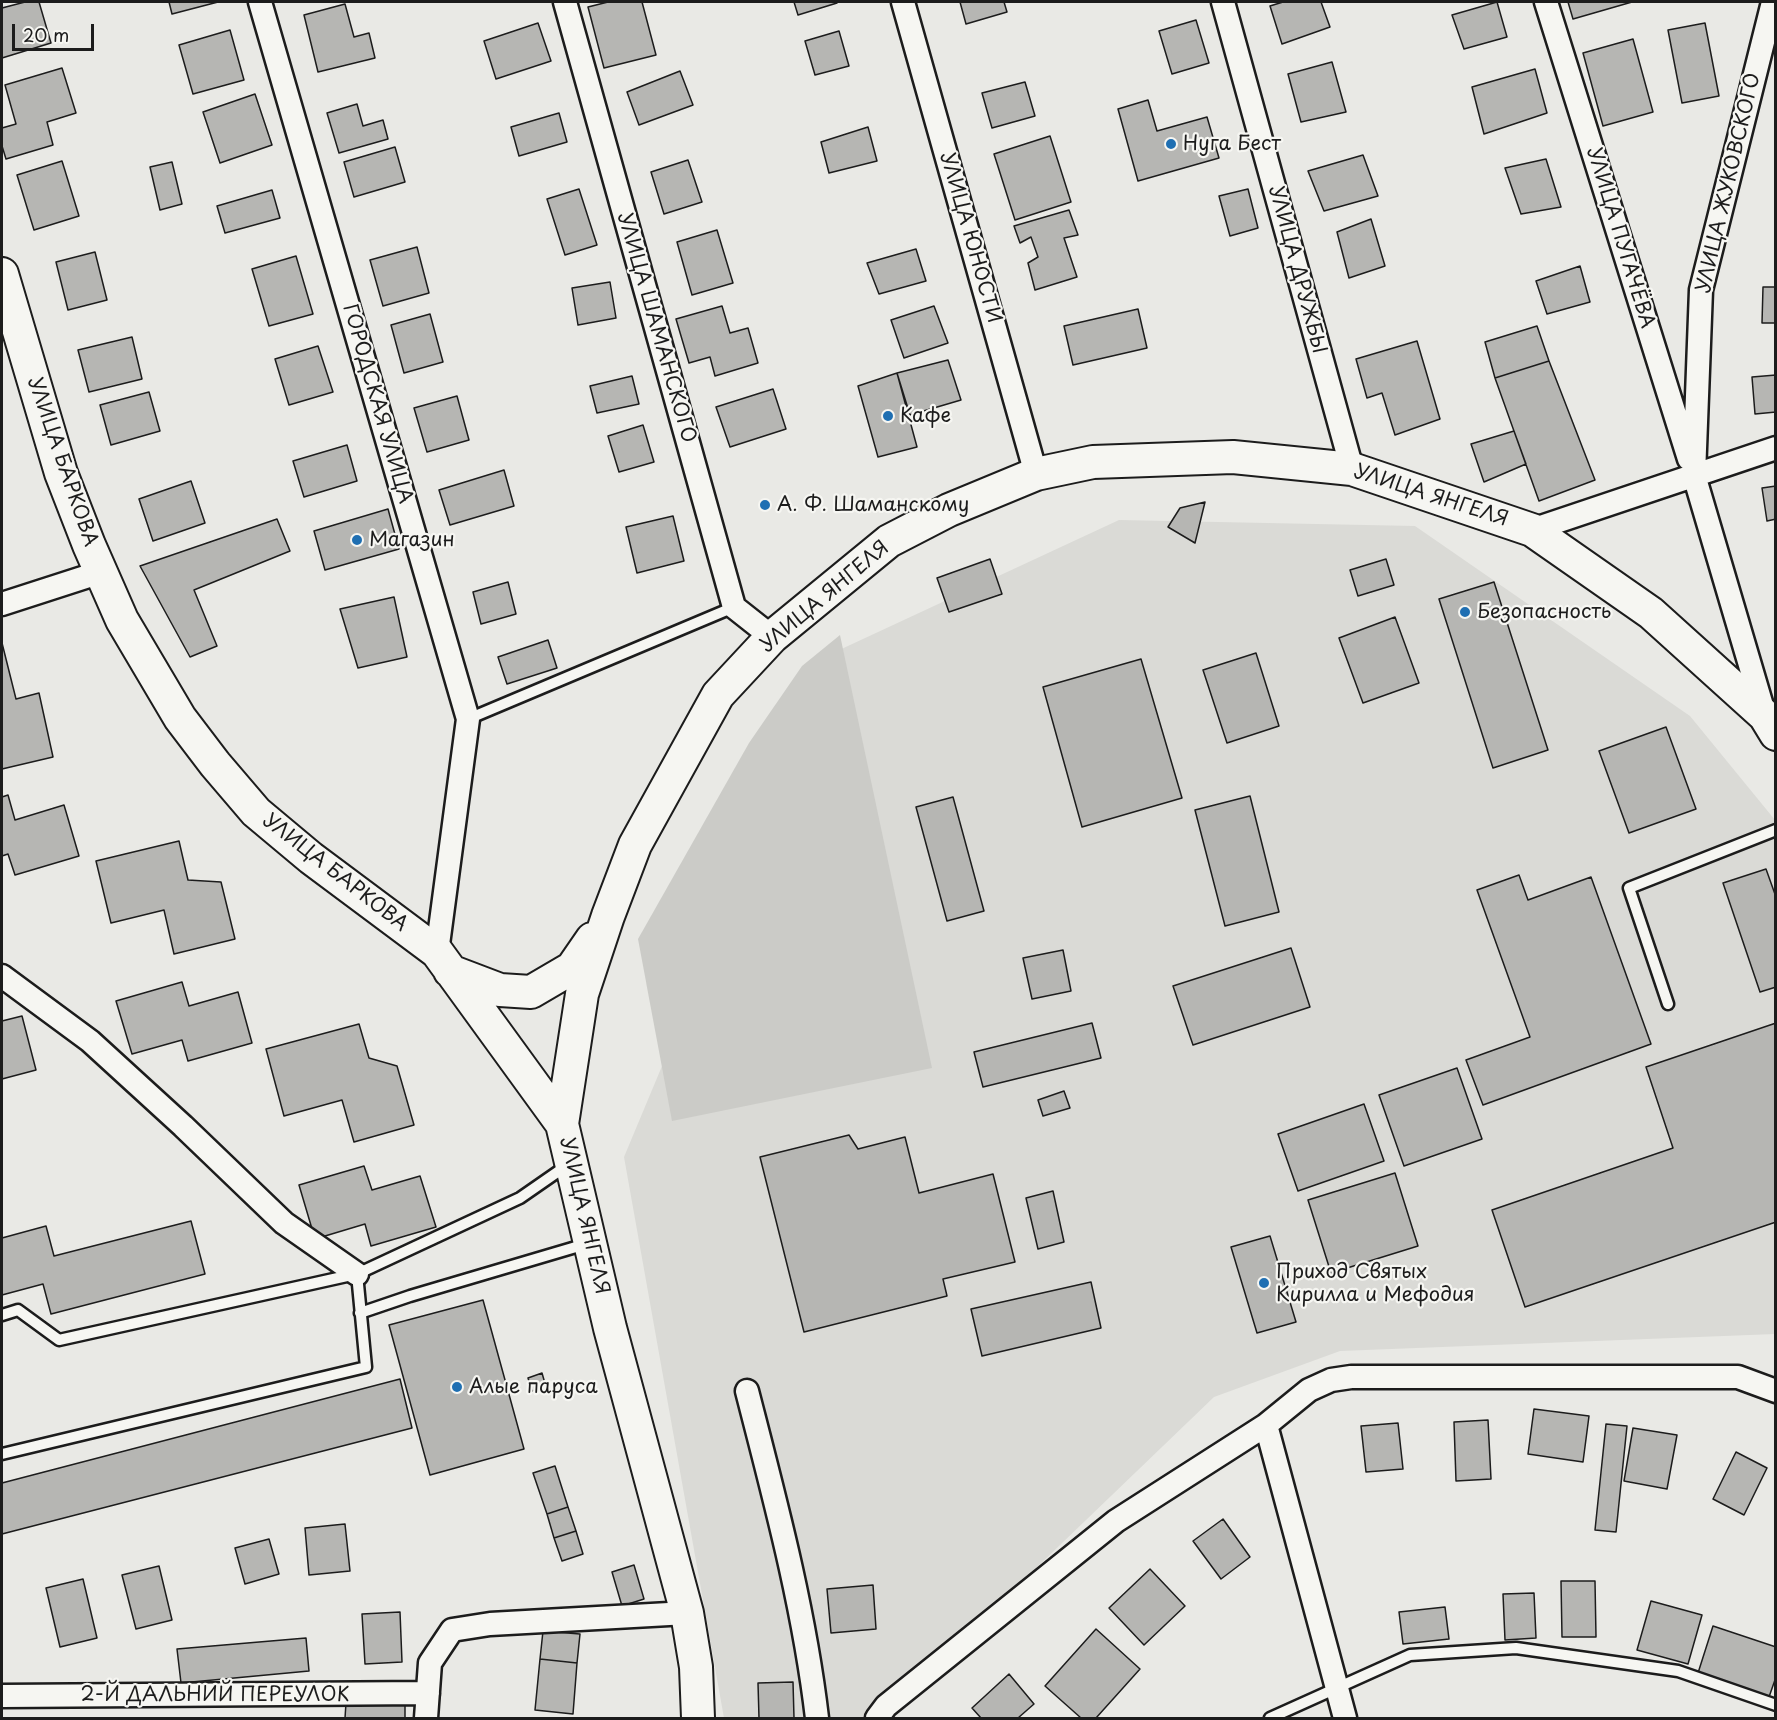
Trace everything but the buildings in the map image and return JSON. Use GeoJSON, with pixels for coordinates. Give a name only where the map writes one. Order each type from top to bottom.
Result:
{"type":"FeatureCollection","features":[{"type":"Feature","properties":{"kind":"street","name":"ГОРОДСКАЯ УЛИЦА"},"geometry":{"type":"LineString","coordinates":[[260,2],[468,719],[443,961]]}},
{"type":"Feature","properties":{"kind":"street","name":"УЛИЦА ШАМАНСКОГО"},"geometry":{"type":"LineString","coordinates":[[565,2],[734,607]]}},
{"type":"Feature","properties":{"kind":"street","name":"УЛИЦА ЮНОСТИ"},"geometry":{"type":"LineString","coordinates":[[903,2],[1036,474]]}},
{"type":"Feature","properties":{"kind":"street","name":"УЛИЦА ДРУЖБЫ"},"geometry":{"type":"LineString","coordinates":[[1222,2],[1352,469]]}},
{"type":"Feature","properties":{"kind":"street","name":"УЛИЦА ПУГАЧЁВА"},"geometry":{"type":"LineString","coordinates":[[1546,2],[1694,475]]}},
{"type":"Feature","properties":{"kind":"street","name":"УЛИЦА ЖУКОВСКОГО"},"geometry":{"type":"LineString","coordinates":[[1771,725],[1694,475],[1701,290],[1773,2]]}},
{"type":"Feature","properties":{"kind":"street","name":"УЛИЦА БАРКОВА"},"geometry":{"type":"LineString","coordinates":[[2,280],[61,473],[101,572],[122,620],[180,718],[256,812],[443,961],[562,1124]]}},
{"type":"Feature","properties":{"kind":"street"},"geometry":{"type":"LineString","coordinates":[[1532,530],[1776,448]]}},
{"type":"Feature","properties":{"kind":"street","name":"УЛИЦА ЯНГЕЛЯ"},"geometry":{"type":"LineString","coordinates":[[698,1719],[696,1667],[687,1613],[610,1328],[562,1124],[582,994],[635,845],[718,695],[772,637],[889,542],[949,510],[1036,474],[1093,462],[1233,457],[1352,469],[1532,530],[1651,613],[1771,725]]}},
{"type":"Feature","properties":{"kind":"street"},"geometry":{"type":"LineString","coordinates":[[2,604],[101,572]]}},
{"type":"Feature","properties":{"kind":"street"},"geometry":{"type":"LineString","coordinates":[[734,607],[772,637]]}},
{"type":"Feature","properties":{"kind":"street"},"geometry":{"type":"LineString","coordinates":[[443,961],[500,990],[531,992],[572,968],[608,916]]}},
{"type":"Feature","properties":{"kind":"street"},"geometry":{"type":"LineString","coordinates":[[2,976],[90,1041],[284,1223],[357,1274]]}},
{"type":"Feature","properties":{"kind":"street"},"geometry":{"type":"LineString","coordinates":[[877,1719],[886,1706],[1116,1521],[1266,1425],[1310,1390],[1331,1380],[1351,1377],[1738,1377],[1776,1391]]}},
{"type":"Feature","properties":{"kind":"street"},"geometry":{"type":"LineString","coordinates":[[747,1391],[802,1617],[817,1719]]}},
{"type":"Feature","properties":{"kind":"street"},"geometry":{"type":"LineString","coordinates":[[1266,1425],[1346,1719]]}},
{"type":"Feature","properties":{"kind":"street"},"geometry":{"type":"LineString","coordinates":[[426,1719],[430,1663],[452,1630],[490,1624],[687,1613]]}},
{"type":"Feature","properties":{"kind":"street","name":"2-Й ДАЛЬНИЙ ПЕРЕУЛОК"},"geometry":{"type":"LineString","coordinates":[[2,1696],[428,1693]]}},
{"type":"Feature","properties":{"kind":"lane"},"geometry":{"type":"LineString","coordinates":[[468,719],[734,607]]}},
{"type":"Feature","properties":{"kind":"lane"},"geometry":{"type":"LineString","coordinates":[[1668,1004],[1629,888],[1776,831]]}},
{"type":"Feature","properties":{"kind":"lane"},"geometry":{"type":"LineString","coordinates":[[2,1315],[18,1310],[59,1340],[357,1274],[520,1198],[570,1163]]}},
{"type":"Feature","properties":{"kind":"lane"},"geometry":{"type":"LineString","coordinates":[[360,1313],[410,1296],[590,1244]]}},
{"type":"Feature","properties":{"kind":"lane"},"geometry":{"type":"LineString","coordinates":[[2,1454],[366,1366],[357,1274]]}},
{"type":"Feature","properties":{"kind":"lane"},"geometry":{"type":"LineString","coordinates":[[1270,1719],[1410,1655],[1516,1648],[1678,1671],[1776,1705]]}},
{"type":"Feature","properties":{"kind":"shaded area"},"geometry":{"type":"Polygon","coordinates":[[[1119,520],[1415,526],[1690,716],[1775,820],[1775,1334],[1340,1351],[1214,1397],[880,1718],[724,1718],[624,1157],[835,652],[1119,520]]]}},
{"type":"Feature","properties":{"kind":"shaded area"},"geometry":{"type":"Polygon","coordinates":[[[840,635],[932,1068],[672,1121],[638,939],[749,743],[802,666],[840,635]]]}},
{"type":"Feature","properties":{"kind":"place","name":"Нуга Бест"},"geometry":{"type":"Point","coordinates":[1171,144]}},
{"type":"Feature","properties":{"kind":"place","name":"Кафе"},"geometry":{"type":"Point","coordinates":[888,416]}},
{"type":"Feature","properties":{"kind":"place","name":"А. Ф. Шаманскому"},"geometry":{"type":"Point","coordinates":[765,505]}},
{"type":"Feature","properties":{"kind":"place","name":"Магазин"},"geometry":{"type":"Point","coordinates":[357,540]}},
{"type":"Feature","properties":{"kind":"place","name":"Безопасность"},"geometry":{"type":"Point","coordinates":[1465,612]}},
{"type":"Feature","properties":{"kind":"place","name":"Приход Святых Кирилла и Мефодия"},"geometry":{"type":"Point","coordinates":[1264,1283]}},
{"type":"Feature","properties":{"kind":"place","name":"Алые паруса"},"geometry":{"type":"Point","coordinates":[457,1387]}}]}
